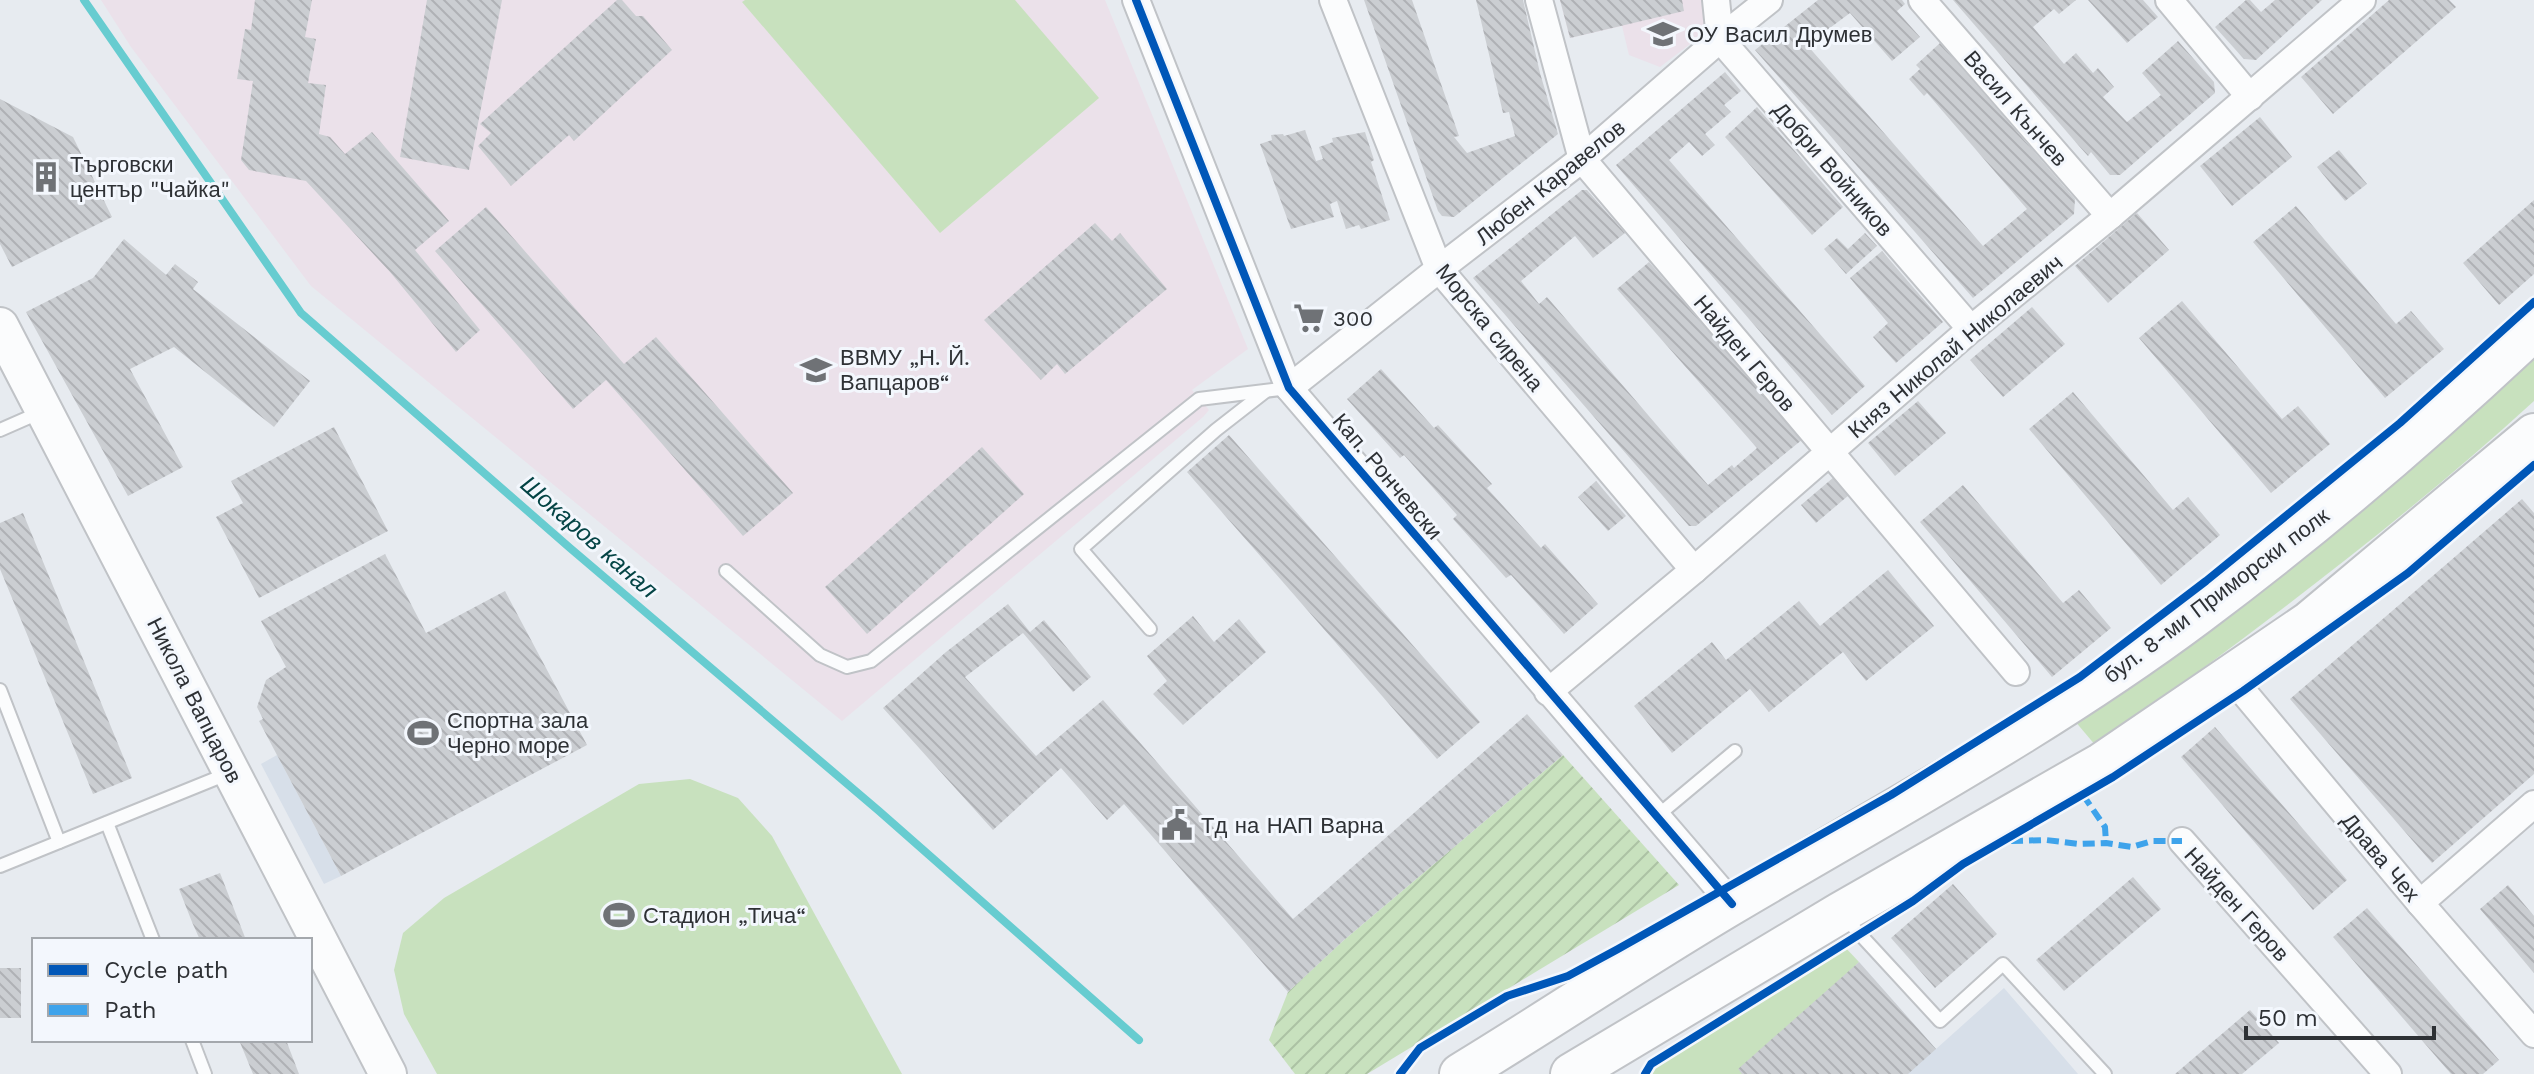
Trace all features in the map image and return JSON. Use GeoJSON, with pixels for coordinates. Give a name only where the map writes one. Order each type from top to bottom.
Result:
{"type":"FeatureCollection","features":[{"type":"Feature","properties":{"kind":"main road","name":"бул. 8-ми Приморски полк"},"geometry":{"type":"LineString","coordinates":[[1460,1074],[1732,904],[1957,774],[2062,708],[2197,615],[2456,404],[2534,330]]}},
{"type":"Feature","properties":{"kind":"main road"},"geometry":{"type":"LineString","coordinates":[[1571,1074],[1840,913],[2102,763],[2309,622],[2534,434]]}},
{"type":"Feature","properties":{"kind":"street","name":"Кап. Рончевски"},"geometry":{"type":"LineString","coordinates":[[1136,0],[1279,389],[1732,904]]}},
{"type":"Feature","properties":{"kind":"street","name":"Морска сирена"},"geometry":{"type":"LineString","coordinates":[[1333,0],[1439,269],[1694,570]]}},
{"type":"Feature","properties":{"kind":"street","name":"Найден Геров"},"geometry":{"type":"LineString","coordinates":[[1539,0],[1582,159],[2016,672]]}},
{"type":"Feature","properties":{"kind":"street"},"geometry":{"type":"LineString","coordinates":[[1716,0],[1720,39]]}},
{"type":"Feature","properties":{"kind":"street","name":"Любен Каравелов"},"geometry":{"type":"LineString","coordinates":[[1279,389],[1582,159],[1769,0]]}},
{"type":"Feature","properties":{"kind":"street","name":"Васил Кънчев"},"geometry":{"type":"LineString","coordinates":[[1922,0],[2110,216]]}},
{"type":"Feature","properties":{"kind":"street"},"geometry":{"type":"LineString","coordinates":[[2169,0],[2250,97]]}},
{"type":"Feature","properties":{"kind":"street","name":"Княз Николай Николаевич"},"geometry":{"type":"LineString","coordinates":[[1548,692],[1694,570],[1971,329],[2110,216],[2362,0]]}},
{"type":"Feature","properties":{"kind":"street","name":"Добри Войников"},"geometry":{"type":"LineString","coordinates":[[1720,39],[1971,329]]}},
{"type":"Feature","properties":{"kind":"street","name":"Никола Вапцаров"},"geometry":{"type":"LineString","coordinates":[[0,326],[388,1074]]}},
{"type":"Feature","properties":{"kind":"street","name":"Драва Чех"},"geometry":{"type":"LineString","coordinates":[[2231,677],[2534,1034]]}},
{"type":"Feature","properties":{"kind":"street"},"geometry":{"type":"LineString","coordinates":[[2420,903],[2534,804]]}},
{"type":"Feature","properties":{"kind":"street","name":"Найден Геров"},"geometry":{"type":"LineString","coordinates":[[2182,841],[2388,1074]]}},
{"type":"Feature","properties":{"kind":"lane"},"geometry":{"type":"LineString","coordinates":[[726,571],[820,655],[847,667],[871,661],[1199,399],[1279,389]]}},
{"type":"Feature","properties":{"kind":"lane"},"geometry":{"type":"LineString","coordinates":[[1150,629],[1081,549],[1216,430],[1279,389]]}},
{"type":"Feature","properties":{"kind":"lane"},"geometry":{"type":"LineString","coordinates":[[0,430],[44,411]]}},
{"type":"Feature","properties":{"kind":"lane"},"geometry":{"type":"LineString","coordinates":[[0,690],[59,842]]}},
{"type":"Feature","properties":{"kind":"lane"},"geometry":{"type":"LineString","coordinates":[[1656,817],[1735,751]]}},
{"type":"Feature","properties":{"kind":"lane"},"geometry":{"type":"LineString","coordinates":[[0,866],[232,772]]}},
{"type":"Feature","properties":{"kind":"lane"},"geometry":{"type":"LineString","coordinates":[[107,823],[152,938]]}},
{"type":"Feature","properties":{"kind":"lane"},"geometry":{"type":"LineString","coordinates":[[1840,913],[1940,1021],[2003,964],[2105,1074]]}},
{"type":"Feature","properties":{"kind":"lane"},"geometry":{"type":"LineString","coordinates":[[193,1042],[205,1074]]}},
{"type":"Feature","properties":{"kind":"shaded area","name":"ВВМУ „Н. Й. Вапцаров“"},"geometry":{"type":"Polygon","coordinates":[[[101,0],[1105,0],[1248,349],[1192,390],[1209,410],[1203,417],[842,721],[311,286],[131,47],[101,0]]]}},
{"type":"Feature","properties":{"kind":"shaded area","name":"ОУ Васил Друмев"},"geometry":{"type":"Polygon","coordinates":[[[1560,0],[1703,0],[1707,31],[1660,67],[1629,55],[1622,26],[1570,38],[1560,0]]]}},
{"type":"Feature","properties":{"kind":"shaded area"},"geometry":{"type":"Polygon","coordinates":[[[277,755],[341,876],[324,884],[261,764],[277,755]]]}},
{"type":"Feature","properties":{"kind":"shaded area"},"geometry":{"type":"Polygon","coordinates":[[[1859,962],[1936,1049],[2004,988],[2078,1074],[1742,1074],[1859,962]]]}},
{"type":"Feature","properties":{"kind":"green space"},"geometry":{"type":"Polygon","coordinates":[[[1015,0],[1099,98],[940,233],[742,2],[1015,0]]]}},
{"type":"Feature","properties":{"kind":"green space"},"geometry":{"type":"Polygon","coordinates":[[[2534,350],[2534,401],[2375,537],[2096,746],[2074,720],[2534,350]]]}},
{"type":"Feature","properties":{"kind":"green space"},"geometry":{"type":"Polygon","coordinates":[[[1563,755],[1679,885],[1367,1074],[1295,1074],[1269,1040],[1288,992],[1344,940],[1563,755]]]}},
{"type":"Feature","properties":{"kind":"green space","name":"Стадион „Тича“"},"geometry":{"type":"Polygon","coordinates":[[[690,779],[738,798],[772,836],[902,1074],[437,1074],[404,1014],[394,970],[403,933],[444,898],[639,784],[690,779]]]}},
{"type":"Feature","properties":{"kind":"green space"},"geometry":{"type":"Polygon","coordinates":[[[1843,945],[1859,962],[1742,1074],[1645,1074],[1651,1064],[1843,945]]]}},
{"type":"Feature","properties":{"kind":"building"},"geometry":{"type":"Polygon","coordinates":[[[255,0],[312,0],[305,37],[316,39],[308,83],[326,85],[319,134],[330,137],[345,154],[372,132],[449,221],[415,250],[480,330],[456,352],[390,272],[306,181],[249,170],[241,160],[253,81],[237,79],[245,29],[251,30],[255,0]]]}},
{"type":"Feature","properties":{"kind":"building"},"geometry":{"type":"Polygon","coordinates":[[[427,0],[502,0],[469,170],[400,157],[427,0]]]}},
{"type":"Feature","properties":{"kind":"building"},"geometry":{"type":"Polygon","coordinates":[[[617,0],[622,0],[636,16],[643,16],[672,50],[574,141],[569,135],[511,186],[478,146],[491,133],[480,124],[617,0]]]}},
{"type":"Feature","properties":{"kind":"building"},"geometry":{"type":"Polygon","coordinates":[[[1364,0],[1412,0],[1459,136],[1454,137],[1467,153],[1515,136],[1509,112],[1503,113],[1476,0],[1523,0],[1558,134],[1454,217],[1442,216],[1364,0]]]}},
{"type":"Feature","properties":{"kind":"building"},"geometry":{"type":"Polygon","coordinates":[[[1560,0],[1682,0],[1684,11],[1570,38],[1560,0]]]}},
{"type":"Feature","properties":{"kind":"building"},"geometry":{"type":"Polygon","coordinates":[[[1818,0],[1902,0],[1905,4],[1897,11],[1920,37],[1892,61],[1850,13],[1807,45],[1983,246],[2027,209],[1927,93],[1924,96],[1909,79],[1920,69],[1916,65],[1940,43],[2075,199],[2074,214],[1973,298],[1755,50],[1818,0]]]}},
{"type":"Feature","properties":{"kind":"building"},"geometry":{"type":"Polygon","coordinates":[[[1953,0],[2076,0],[2059,14],[2054,9],[2033,27],[2064,64],[2076,53],[2093,73],[2098,68],[2114,87],[2103,97],[2127,122],[2161,95],[2142,73],[2178,41],[2214,82],[2215,93],[2120,175],[2110,175],[2091,152],[2088,156],[2079,146],[1953,0]]]}},
{"type":"Feature","properties":{"kind":"building"},"geometry":{"type":"Polygon","coordinates":[[[2088,0],[2143,0],[2158,17],[2127,43],[2088,0]]]}},
{"type":"Feature","properties":{"kind":"building"},"geometry":{"type":"Polygon","coordinates":[[[2246,0],[2250,0],[2261,12],[2275,0],[2322,0],[2256,60],[2244,59],[2215,27],[2246,0]]]}},
{"type":"Feature","properties":{"kind":"building"},"geometry":{"type":"Polygon","coordinates":[[[2389,0],[2449,0],[2456,7],[2333,114],[2301,77],[2389,0]]]}},
{"type":"Feature","properties":{"kind":"building"},"geometry":{"type":"Polygon","coordinates":[[[1725,72],[1741,91],[1724,105],[1731,112],[1705,134],[1715,145],[1702,156],[1689,142],[1669,160],[1865,386],[1832,415],[1616,165],[1725,72]]]}},
{"type":"Feature","properties":{"kind":"building","name":"Търговски център \"Чайка\""},"geometry":{"type":"Polygon","coordinates":[[[0,99],[73,137],[112,217],[12,267],[0,244],[0,99]]]}},
{"type":"Feature","properties":{"kind":"building"},"geometry":{"type":"Polygon","coordinates":[[[1757,107],[1843,207],[1812,235],[1725,137],[1757,107]]]}},
{"type":"Feature","properties":{"kind":"building"},"geometry":{"type":"Polygon","coordinates":[[[2260,117],[2292,157],[2232,206],[2200,166],[2260,117]]]}},
{"type":"Feature","properties":{"kind":"building"},"geometry":{"type":"Polygon","coordinates":[[[1305,130],[1316,161],[1323,159],[1319,147],[1333,142],[1332,138],[1365,132],[1374,160],[1371,162],[1390,220],[1361,229],[1359,225],[1346,229],[1337,201],[1330,204],[1334,217],[1291,229],[1260,144],[1272,140],[1271,135],[1284,136],[1305,130]]]}},
{"type":"Feature","properties":{"kind":"building"},"geometry":{"type":"Polygon","coordinates":[[[2339,150],[2367,184],[2345,201],[2317,167],[2339,150]]]}},
{"type":"Feature","properties":{"kind":"building"},"geometry":{"type":"Polygon","coordinates":[[[1582,190],[1587,190],[1625,233],[1593,258],[1575,236],[1521,281],[1539,304],[1547,297],[1708,485],[1757,448],[1617,289],[1649,262],[1803,439],[1696,526],[1689,526],[1473,278],[1582,190]]]}},
{"type":"Feature","properties":{"kind":"building"},"geometry":{"type":"Polygon","coordinates":[[[2534,200],[2534,274],[2499,305],[2463,263],[2534,200]]]}},
{"type":"Feature","properties":{"kind":"building"},"geometry":{"type":"Polygon","coordinates":[[[2296,206],[2396,324],[2411,311],[2444,349],[2385,398],[2253,242],[2296,206]]]}},
{"type":"Feature","properties":{"kind":"building"},"geometry":{"type":"Polygon","coordinates":[[[486,207],[624,364],[656,337],[793,493],[743,536],[606,380],[573,409],[435,251],[486,207]]]}},
{"type":"Feature","properties":{"kind":"building"},"geometry":{"type":"Polygon","coordinates":[[[2137,213],[2169,250],[2108,303],[2075,266],[2137,213]]]}},
{"type":"Feature","properties":{"kind":"building"},"geometry":{"type":"Polygon","coordinates":[[[1095,223],[1112,241],[1120,233],[1167,289],[1065,374],[1057,364],[1041,380],[984,320],[1095,223]]]}},
{"type":"Feature","properties":{"kind":"building"},"geometry":{"type":"Polygon","coordinates":[[[1865,233],[1877,246],[1846,274],[1824,249],[1837,238],[1848,249],[1865,233]]]}},
{"type":"Feature","properties":{"kind":"building"},"geometry":{"type":"Polygon","coordinates":[[[124,239],[166,275],[175,264],[198,282],[193,289],[310,381],[274,427],[174,347],[130,369],[183,467],[128,496],[26,312],[93,278],[124,239]]]}},
{"type":"Feature","properties":{"kind":"building"},"geometry":{"type":"Polygon","coordinates":[[[1882,251],[1943,322],[1896,363],[1873,337],[1888,323],[1850,278],[1882,251]]]}},
{"type":"Feature","properties":{"kind":"building"},"geometry":{"type":"Polygon","coordinates":[[[2182,301],[2282,419],[2298,406],[2330,444],[2271,493],[2139,338],[2182,301]]]}},
{"type":"Feature","properties":{"kind":"building"},"geometry":{"type":"Polygon","coordinates":[[[2032,307],[2065,344],[2003,397],[1970,360],[2032,307]]]}},
{"type":"Feature","properties":{"kind":"building"},"geometry":{"type":"Polygon","coordinates":[[[1381,369],[1434,428],[1438,425],[1492,484],[1487,488],[1541,548],[1545,544],[1598,604],[1564,634],[1511,575],[1506,578],[1453,519],[1457,515],[1404,455],[1400,458],[1347,399],[1381,369]]]}},
{"type":"Feature","properties":{"kind":"building"},"geometry":{"type":"Polygon","coordinates":[[[2073,392],[2173,510],[2188,497],[2220,535],[2161,585],[2029,429],[2073,392]]]}},
{"type":"Feature","properties":{"kind":"building"},"geometry":{"type":"Polygon","coordinates":[[[1918,401],[1946,433],[1895,476],[1868,443],[1918,401]]]}},
{"type":"Feature","properties":{"kind":"building"},"geometry":{"type":"Polygon","coordinates":[[[334,427],[388,531],[259,598],[216,517],[243,503],[231,481],[334,427]]]}},
{"type":"Feature","properties":{"kind":"building"},"geometry":{"type":"Polygon","coordinates":[[[1229,435],[1480,722],[1437,759],[1187,472],[1229,435]]]}},
{"type":"Feature","properties":{"kind":"building"},"geometry":{"type":"Polygon","coordinates":[[[982,447],[1024,494],[867,634],[825,587],[982,447]]]}},
{"type":"Feature","properties":{"kind":"building"},"geometry":{"type":"Polygon","coordinates":[[[1834,477],[1849,495],[1816,523],[1801,505],[1834,477]]]}},
{"type":"Feature","properties":{"kind":"building"},"geometry":{"type":"Polygon","coordinates":[[[1596,481],[1626,516],[1608,531],[1578,497],[1596,481]]]}},
{"type":"Feature","properties":{"kind":"building"},"geometry":{"type":"Polygon","coordinates":[[[1963,485],[2063,603],[2079,590],[2111,628],[2052,677],[1920,522],[1963,485]]]}},
{"type":"Feature","properties":{"kind":"building"},"geometry":{"type":"Polygon","coordinates":[[[2522,499],[2534,513],[2534,774],[2432,863],[2290,699],[2522,499]]]}},
{"type":"Feature","properties":{"kind":"building"},"geometry":{"type":"Polygon","coordinates":[[[23,513],[132,778],[93,794],[0,569],[0,523],[23,513]]]}},
{"type":"Feature","properties":{"kind":"building","name":"Спортна зала Черно море"},"geometry":{"type":"Polygon","coordinates":[[[385,554],[426,633],[505,591],[587,745],[341,876],[259,721],[263,719],[257,707],[266,680],[286,667],[261,621],[385,554]]]}},
{"type":"Feature","properties":{"kind":"building"},"geometry":{"type":"Polygon","coordinates":[[[1888,570],[1934,626],[1866,681],[1843,652],[1769,712],[1750,689],[1672,753],[1634,706],[1712,642],[1726,660],[1799,601],[1820,626],[1888,570]]]}},
{"type":"Feature","properties":{"kind":"building","name":"Тд на НАП Варна"},"geometry":{"type":"Polygon","coordinates":[[[1008,604],[1030,632],[1044,620],[1091,677],[1073,692],[1023,633],[965,677],[1036,756],[1103,700],[1293,919],[1527,714],[1563,755],[1344,940],[1288,992],[1124,804],[1107,820],[1061,768],[993,830],[883,708],[946,652],[1008,604]]]}},
{"type":"Feature","properties":{"kind":"building"},"geometry":{"type":"Polygon","coordinates":[[[1193,616],[1214,642],[1239,619],[1266,652],[1183,725],[1153,694],[1167,681],[1147,656],[1193,616]]]}},
{"type":"Feature","properties":{"kind":"building"},"geometry":{"type":"Polygon","coordinates":[[[2215,727],[2347,880],[2313,910],[2181,757],[2215,727]]]}},
{"type":"Feature","properties":{"kind":"building"},"geometry":{"type":"Polygon","coordinates":[[[220,873],[245,938],[199,938],[179,889],[220,873]]]}},
{"type":"Feature","properties":{"kind":"building"},"geometry":{"type":"Polygon","coordinates":[[[2133,877],[2161,909],[2064,991],[2036,960],[2133,877]]]}},
{"type":"Feature","properties":{"kind":"building"},"geometry":{"type":"Polygon","coordinates":[[[1953,884],[1997,934],[1935,988],[1891,938],[1953,884]]]}},
{"type":"Feature","properties":{"kind":"building"},"geometry":{"type":"Polygon","coordinates":[[[2508,885],[2534,916],[2534,973],[2480,909],[2508,885]]]}},
{"type":"Feature","properties":{"kind":"building"},"geometry":{"type":"Polygon","coordinates":[[[2367,908],[2499,1060],[2483,1074],[2451,1074],[2333,937],[2367,908]]]}},
{"type":"Feature","properties":{"kind":"building"},"geometry":{"type":"Polygon","coordinates":[[[1859,962],[1936,1049],[1908,1074],[1742,1074],[1738,1069],[1859,962]]]}},
{"type":"Feature","properties":{"kind":"building"},"geometry":{"type":"Polygon","coordinates":[[[0,968],[21,968],[21,1018],[0,1018],[0,968]]]}},
{"type":"Feature","properties":{"kind":"building"},"geometry":{"type":"Polygon","coordinates":[[[2250,1010],[2279,1043],[2242,1074],[2175,1074],[2250,1010]]]}},
{"type":"Feature","properties":{"kind":"building"},"geometry":{"type":"Polygon","coordinates":[[[240,1042],[287,1042],[299,1074],[253,1074],[240,1042]]]}},
{"type":"Feature","properties":{"kind":"waterway","name":"Шокаров канал"},"geometry":{"type":"LineString","coordinates":[[84,0],[301,313],[570,548],[879,811],[1139,1040]]}},
{"type":"Feature","properties":{"kind":"marked path"},"geometry":{"type":"LineString","coordinates":[[2083,795],[2105,827],[2106,843]]}},
{"type":"Feature","properties":{"kind":"marked path"},"geometry":{"type":"LineString","coordinates":[[2011,841],[2046,840],[2132,847],[2152,841],[2182,841]]}},
{"type":"Feature","properties":{"kind":"cycle path"},"geometry":{"type":"LineString","coordinates":[[1136,0],[1289,388],[1732,904]]}},
{"type":"Feature","properties":{"kind":"cycle path"},"geometry":{"type":"LineString","coordinates":[[1400,1074],[1420,1048],[1507,996],[1568,976],[1618,949],[1891,795],[2080,677],[2206,581],[2400,423],[2534,302]]}},
{"type":"Feature","properties":{"kind":"cycle path"},"geometry":{"type":"LineString","coordinates":[[1645,1074],[1651,1064],[1913,901],[1963,864],[2113,777],[2243,691],[2408,573],[2534,465]]}},
{"type":"Feature","properties":{"kind":"place","name":"ОУ Васил Друмев"},"geometry":{"type":"Point","coordinates":[1663,34]}},
{"type":"Feature","properties":{"kind":"place","name":"Търговски център \"Чайка\""},"geometry":{"type":"Point","coordinates":[46,177]}},
{"type":"Feature","properties":{"kind":"place","name":"300"},"geometry":{"type":"Point","coordinates":[1309,318]}},
{"type":"Feature","properties":{"kind":"place","name":"ВВМУ „Н. Й. Вапцаров“"},"geometry":{"type":"Point","coordinates":[816,370]}},
{"type":"Feature","properties":{"kind":"place","name":"Спортна зала Черно море"},"geometry":{"type":"Point","coordinates":[423,733]}},
{"type":"Feature","properties":{"kind":"place","name":"Тд на НАП Варна"},"geometry":{"type":"Point","coordinates":[1177,825]}},
{"type":"Feature","properties":{"kind":"place","name":"Стадион „Тича“"},"geometry":{"type":"Point","coordinates":[619,915]}}]}
